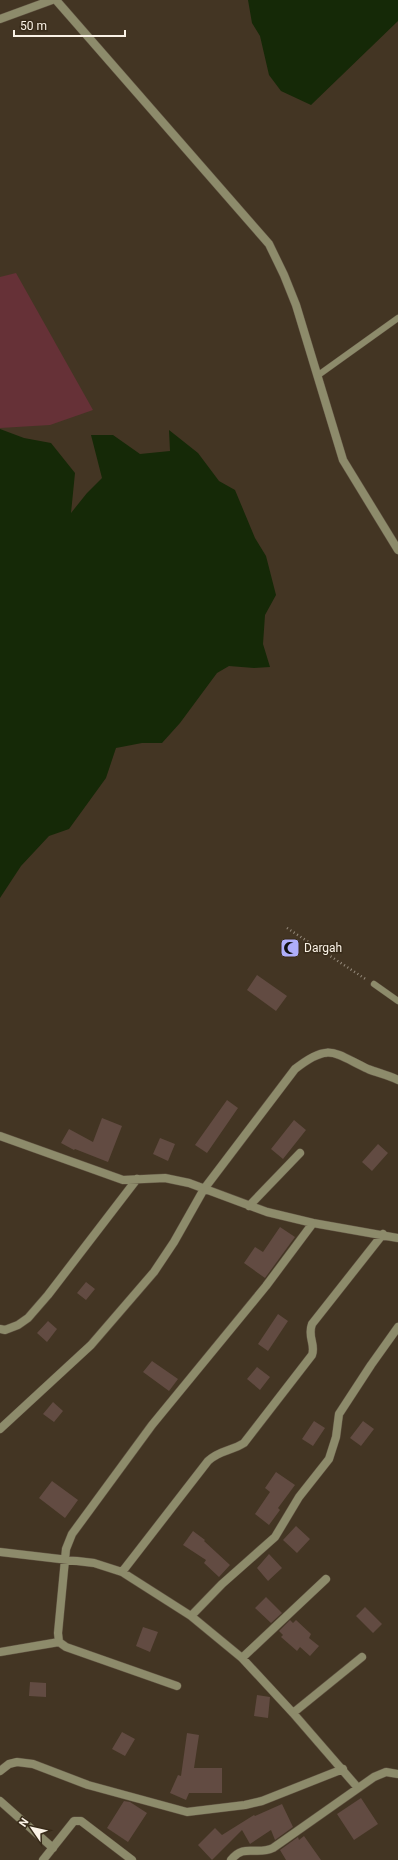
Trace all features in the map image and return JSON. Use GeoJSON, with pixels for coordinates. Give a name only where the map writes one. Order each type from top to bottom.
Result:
{"type":"FeatureCollection","features":[{"type":"Feature","properties":{"kind":"street"},"geometry":{"type":"LineString","coordinates":[[0,19],[52,0]]}},
{"type":"Feature","properties":{"kind":"street"},"geometry":{"type":"LineString","coordinates":[[56,0],[269,244],[296,305],[343,460],[398,550]]}},
{"type":"Feature","properties":{"kind":"street"},"geometry":{"type":"LineString","coordinates":[[0,1429],[91,1345],[154,1272],[174,1242],[204,1189],[295,1069],[306,1060],[320,1053],[331,1052],[339,1054],[369,1069],[398,1080]]}},
{"type":"Feature","properties":{"kind":"street"},"geometry":{"type":"LineString","coordinates":[[0,1136],[123,1180],[165,1178],[204,1189],[267,1212],[313,1223],[383,1234],[398,1238]]}},
{"type":"Feature","properties":{"kind":"street"},"geometry":{"type":"LineString","coordinates":[[249,1206],[300,1153]]}},
{"type":"Feature","properties":{"kind":"street"},"geometry":{"type":"LineString","coordinates":[[0,1329],[5,1330],[18,1325],[28,1318],[48,1295],[137,1179]]}},
{"type":"Feature","properties":{"kind":"street"},"geometry":{"type":"LineString","coordinates":[[59,1642],[58,1634],[64,1560],[66,1549],[72,1534],[152,1425],[266,1286],[313,1223]]}},
{"type":"Feature","properties":{"kind":"street"},"geometry":{"type":"LineString","coordinates":[[122,1572],[208,1461],[221,1451],[244,1444],[312,1355],[313,1347],[310,1336],[312,1324],[383,1234]]}},
{"type":"Feature","properties":{"kind":"street"},"geometry":{"type":"LineString","coordinates":[[191,1616],[222,1584],[275,1537],[299,1496],[329,1459],[336,1437],[339,1414],[398,1327]]}},
{"type":"Feature","properties":{"kind":"street"},"geometry":{"type":"LineString","coordinates":[[0,1552],[94,1563],[122,1572],[191,1616],[242,1658],[343,1769],[358,1788]]}},
{"type":"Feature","properties":{"kind":"street"},"geometry":{"type":"LineString","coordinates":[[242,1658],[326,1579]]}},
{"type":"Feature","properties":{"kind":"street"},"geometry":{"type":"LineString","coordinates":[[0,1652],[59,1642],[66,1647],[176,1686]]}},
{"type":"Feature","properties":{"kind":"street"},"geometry":{"type":"LineString","coordinates":[[293,1713],[362,1658]]}},
{"type":"Feature","properties":{"kind":"street"},"geometry":{"type":"LineString","coordinates":[[0,1771],[9,1764],[28,1762],[97,1788],[187,1812],[245,1805],[262,1801],[343,1769]]}},
{"type":"Feature","properties":{"kind":"street"},"geometry":{"type":"LineString","coordinates":[[231,1860],[235,1855],[244,1850],[266,1851],[272,1848],[374,1777],[386,1772],[398,1774]]}},
{"type":"Feature","properties":{"kind":"street"},"geometry":{"type":"LineString","coordinates":[[0,1801],[53,1848]]}},
{"type":"Feature","properties":{"kind":"street"},"geometry":{"type":"LineString","coordinates":[[42,1860],[74,1821],[81,1821],[132,1860]]}},
{"type":"Feature","properties":{"kind":"lane"},"geometry":{"type":"LineString","coordinates":[[317,376],[398,318]]}},
{"type":"Feature","properties":{"kind":"lane"},"geometry":{"type":"LineString","coordinates":[[374,984],[398,1001]]}},
{"type":"Feature","properties":{"kind":"path"},"geometry":{"type":"LineString","coordinates":[[287,928],[374,984]]}},
{"type":"Feature","properties":{"kind":"shaded area"},"geometry":{"type":"Polygon","coordinates":[[[248,0],[398,0],[398,21],[311,105],[281,91],[269,75],[260,36],[252,23],[248,0]]]}},
{"type":"Feature","properties":{"kind":"shaded area"},"geometry":{"type":"Polygon","coordinates":[[[16,273],[93,410],[50,425],[0,428],[0,277],[16,273]]]}},
{"type":"Feature","properties":{"kind":"shaded area"},"geometry":{"type":"Polygon","coordinates":[[[0,429],[24,438],[51,443],[75,473],[71,513],[87,493],[102,478],[91,435],[113,435],[140,454],[170,451],[169,430],[198,453],[219,481],[235,490],[255,538],[266,556],[276,595],[265,615],[263,644],[270,667],[254,668],[229,666],[217,673],[180,723],[162,743],[142,743],[116,748],[106,778],[69,829],[49,836],[21,866],[0,898],[0,429]]]}},
{"type":"Feature","properties":{"kind":"building"},"geometry":{"type":"Polygon","coordinates":[[[257,975],[287,996],[276,1011],[247,990],[257,975]]]}},
{"type":"Feature","properties":{"kind":"building"},"geometry":{"type":"Polygon","coordinates":[[[227,1100],[238,1108],[207,1153],[195,1145],[227,1100]]]}},
{"type":"Feature","properties":{"kind":"building"},"geometry":{"type":"Polygon","coordinates":[[[102,1118],[122,1126],[108,1162],[75,1149],[74,1150],[61,1143],[69,1129],[93,1142],[102,1118]]]}},
{"type":"Feature","properties":{"kind":"building"},"geometry":{"type":"Polygon","coordinates":[[[294,1120],[306,1130],[283,1159],[271,1149],[294,1120]]]}},
{"type":"Feature","properties":{"kind":"building"},"geometry":{"type":"Polygon","coordinates":[[[160,1138],[175,1144],[168,1161],[153,1154],[160,1138]]]}},
{"type":"Feature","properties":{"kind":"building"},"geometry":{"type":"Polygon","coordinates":[[[378,1144],[388,1153],[372,1171],[362,1162],[378,1144]]]}},
{"type":"Feature","properties":{"kind":"building"},"geometry":{"type":"Polygon","coordinates":[[[280,1227],[295,1237],[265,1278],[244,1263],[255,1247],[263,1252],[280,1227]]]}},
{"type":"Feature","properties":{"kind":"building"},"geometry":{"type":"Polygon","coordinates":[[[86,1282],[95,1289],[86,1300],[77,1293],[86,1282]]]}},
{"type":"Feature","properties":{"kind":"building"},"geometry":{"type":"Polygon","coordinates":[[[278,1314],[288,1321],[268,1351],[258,1344],[278,1314]]]}},
{"type":"Feature","properties":{"kind":"building"},"geometry":{"type":"Polygon","coordinates":[[[48,1321],[57,1329],[47,1342],[37,1333],[48,1321]]]}},
{"type":"Feature","properties":{"kind":"building"},"geometry":{"type":"Polygon","coordinates":[[[152,1361],[178,1379],[169,1391],[143,1372],[152,1361]]]}},
{"type":"Feature","properties":{"kind":"building"},"geometry":{"type":"Polygon","coordinates":[[[257,1367],[270,1377],[260,1390],[247,1379],[257,1367]]]}},
{"type":"Feature","properties":{"kind":"building"},"geometry":{"type":"Polygon","coordinates":[[[53,1402],[63,1411],[54,1422],[43,1414],[53,1402]]]}},
{"type":"Feature","properties":{"kind":"building"},"geometry":{"type":"Polygon","coordinates":[[[314,1421],[325,1428],[313,1446],[302,1439],[314,1421]]]}},
{"type":"Feature","properties":{"kind":"building"},"geometry":{"type":"Polygon","coordinates":[[[363,1421],[374,1429],[361,1446],[350,1438],[363,1421]]]}},
{"type":"Feature","properties":{"kind":"building"},"geometry":{"type":"Polygon","coordinates":[[[276,1472],[295,1485],[278,1508],[280,1510],[269,1525],[255,1514],[270,1492],[265,1488],[276,1472]]]}},
{"type":"Feature","properties":{"kind":"building"},"geometry":{"type":"Polygon","coordinates":[[[52,1481],[78,1500],[65,1518],[39,1498],[52,1481]]]}},
{"type":"Feature","properties":{"kind":"building"},"geometry":{"type":"Polygon","coordinates":[[[296,1526],[310,1539],[297,1553],[283,1540],[296,1526]]]}},
{"type":"Feature","properties":{"kind":"building"},"geometry":{"type":"Polygon","coordinates":[[[193,1531],[205,1540],[204,1541],[230,1565],[219,1577],[204,1563],[206,1560],[183,1545],[193,1531]]]}},
{"type":"Feature","properties":{"kind":"building"},"geometry":{"type":"Polygon","coordinates":[[[269,1554],[282,1568],[268,1581],[257,1568],[269,1554]]]}},
{"type":"Feature","properties":{"kind":"building"},"geometry":{"type":"Polygon","coordinates":[[[266,1597],[282,1613],[271,1623],[255,1608],[266,1597]]]}},
{"type":"Feature","properties":{"kind":"building"},"geometry":{"type":"Polygon","coordinates":[[[365,1607],[382,1624],[373,1633],[356,1616],[365,1607]]]}},
{"type":"Feature","properties":{"kind":"building"},"geometry":{"type":"Polygon","coordinates":[[[290,1620],[293,1623],[296,1620],[311,1634],[309,1638],[319,1646],[310,1656],[300,1647],[297,1651],[281,1637],[283,1635],[279,1631],[290,1620]]]}},
{"type":"Feature","properties":{"kind":"building"},"geometry":{"type":"Polygon","coordinates":[[[143,1627],[158,1632],[150,1652],[136,1646],[143,1627]]]}},
{"type":"Feature","properties":{"kind":"building"},"geometry":{"type":"Polygon","coordinates":[[[30,1682],[46,1683],[46,1697],[29,1696],[30,1682]]]}},
{"type":"Feature","properties":{"kind":"building"},"geometry":{"type":"Polygon","coordinates":[[[257,1695],[270,1697],[268,1718],[254,1716],[257,1695]]]}},
{"type":"Feature","properties":{"kind":"building"},"geometry":{"type":"Polygon","coordinates":[[[122,1732],[135,1739],[125,1756],[112,1749],[122,1732]]]}},
{"type":"Feature","properties":{"kind":"building"},"geometry":{"type":"Polygon","coordinates":[[[187,1733],[199,1735],[194,1768],[222,1768],[222,1793],[189,1793],[186,1800],[170,1793],[178,1775],[181,1776],[187,1733]]]}},
{"type":"Feature","properties":{"kind":"building"},"geometry":{"type":"Polygon","coordinates":[[[361,1798],[378,1824],[354,1840],[337,1814],[361,1798]]]}},
{"type":"Feature","properties":{"kind":"building"},"geometry":{"type":"Polygon","coordinates":[[[124,1801],[130,1802],[147,1813],[128,1842],[107,1828],[124,1801]]]}},
{"type":"Feature","properties":{"kind":"building"},"geometry":{"type":"Polygon","coordinates":[[[282,1804],[293,1827],[275,1840],[271,1830],[250,1844],[242,1830],[212,1860],[198,1845],[215,1828],[222,1835],[254,1815],[255,1816],[282,1804]]]}},
{"type":"Feature","properties":{"kind":"building"},"geometry":{"type":"Polygon","coordinates":[[[304,1836],[321,1860],[286,1860],[280,1850],[298,1837],[299,1840],[304,1836]]]}},
{"type":"Feature","properties":{"kind":"place","name":"Dargah"},"geometry":{"type":"Point","coordinates":[290,948]}}]}
